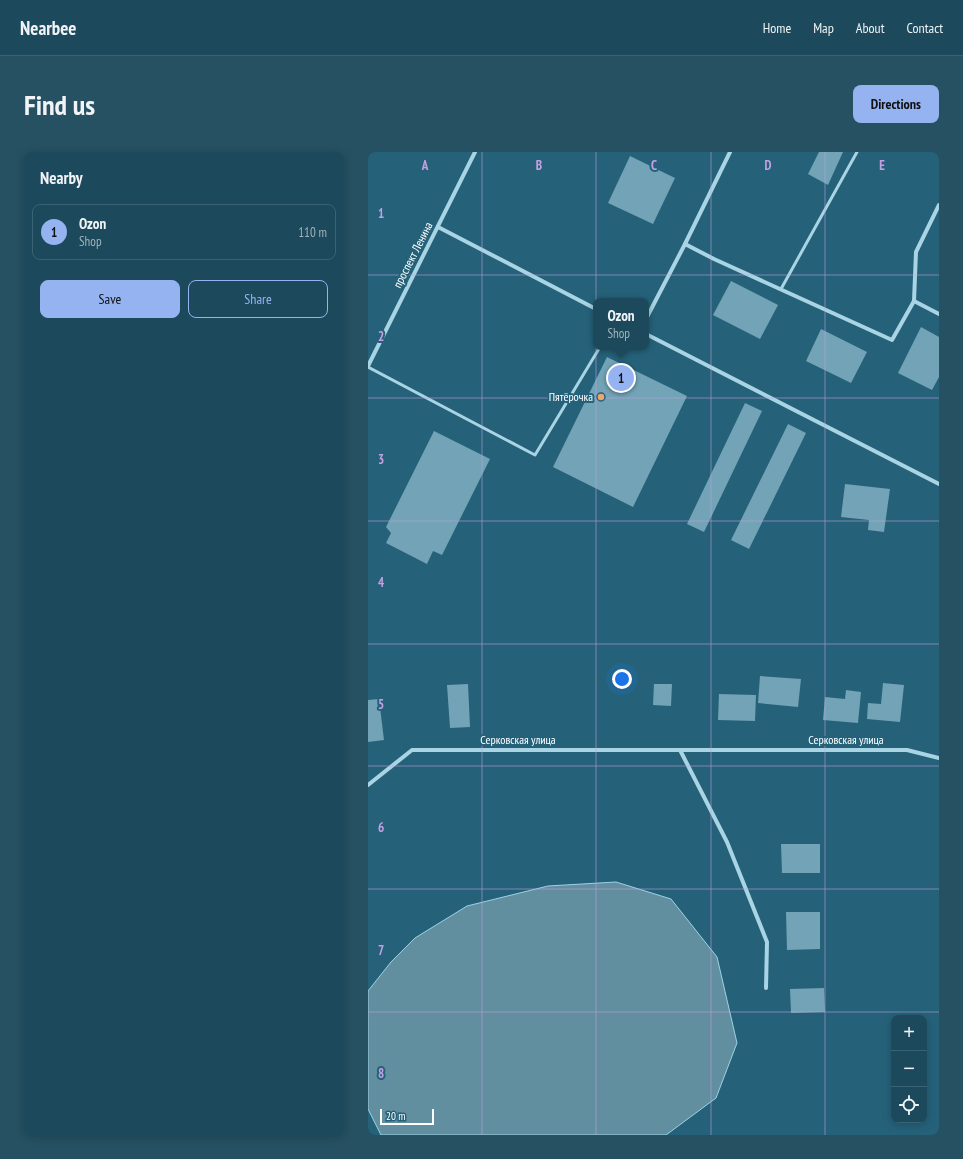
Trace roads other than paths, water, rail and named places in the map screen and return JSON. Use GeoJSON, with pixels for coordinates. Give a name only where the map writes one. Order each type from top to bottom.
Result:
{"type":"FeatureCollection","features":[{"type":"Feature","properties":{"kind":"street","name":"проспект Ленина"},"geometry":{"type":"LineString","coordinates":[[368,366],[476,152]]}},
{"type":"Feature","properties":{"kind":"street"},"geometry":{"type":"LineString","coordinates":[[649,313],[730,152]]}},
{"type":"Feature","properties":{"kind":"street"},"geometry":{"type":"LineString","coordinates":[[685,244],[714,259],[892,340],[914,301],[916,252],[939,205]]}},
{"type":"Feature","properties":{"kind":"street"},"geometry":{"type":"LineString","coordinates":[[438,227],[593,307]]}},
{"type":"Feature","properties":{"kind":"street"},"geometry":{"type":"LineString","coordinates":[[914,301],[939,314]]}},
{"type":"Feature","properties":{"kind":"street"},"geometry":{"type":"LineString","coordinates":[[649,336],[939,484]]}},
{"type":"Feature","properties":{"kind":"street","name":"Серковская улица"},"geometry":{"type":"LineString","coordinates":[[368,785],[412,750],[907,750],[939,758]]}},
{"type":"Feature","properties":{"kind":"street"},"geometry":{"type":"LineString","coordinates":[[680,750],[727,842],[767,942],[766,988]]}},
{"type":"Feature","properties":{"kind":"lane"},"geometry":{"type":"LineString","coordinates":[[781,290],[857,152]]}},
{"type":"Feature","properties":{"kind":"lane"},"geometry":{"type":"LineString","coordinates":[[368,366],[535,455],[598,350]]}},
{"type":"Feature","properties":{"kind":"water"},"geometry":{"type":"Polygon","coordinates":[[[616,882],[671,899],[717,957],[737,1043],[716,1098],[666,1135],[381,1135],[368,1109],[368,991],[391,962],[415,938],[467,906],[548,886],[616,882]]]}},
{"type":"Feature","properties":{"kind":"place","name":"Ozon"},"geometry":{"type":"Point","coordinates":[621,378]}},
{"type":"Feature","properties":{"kind":"place","name":"Пятёрочка"},"geometry":{"type":"Point","coordinates":[601,397]}}]}
